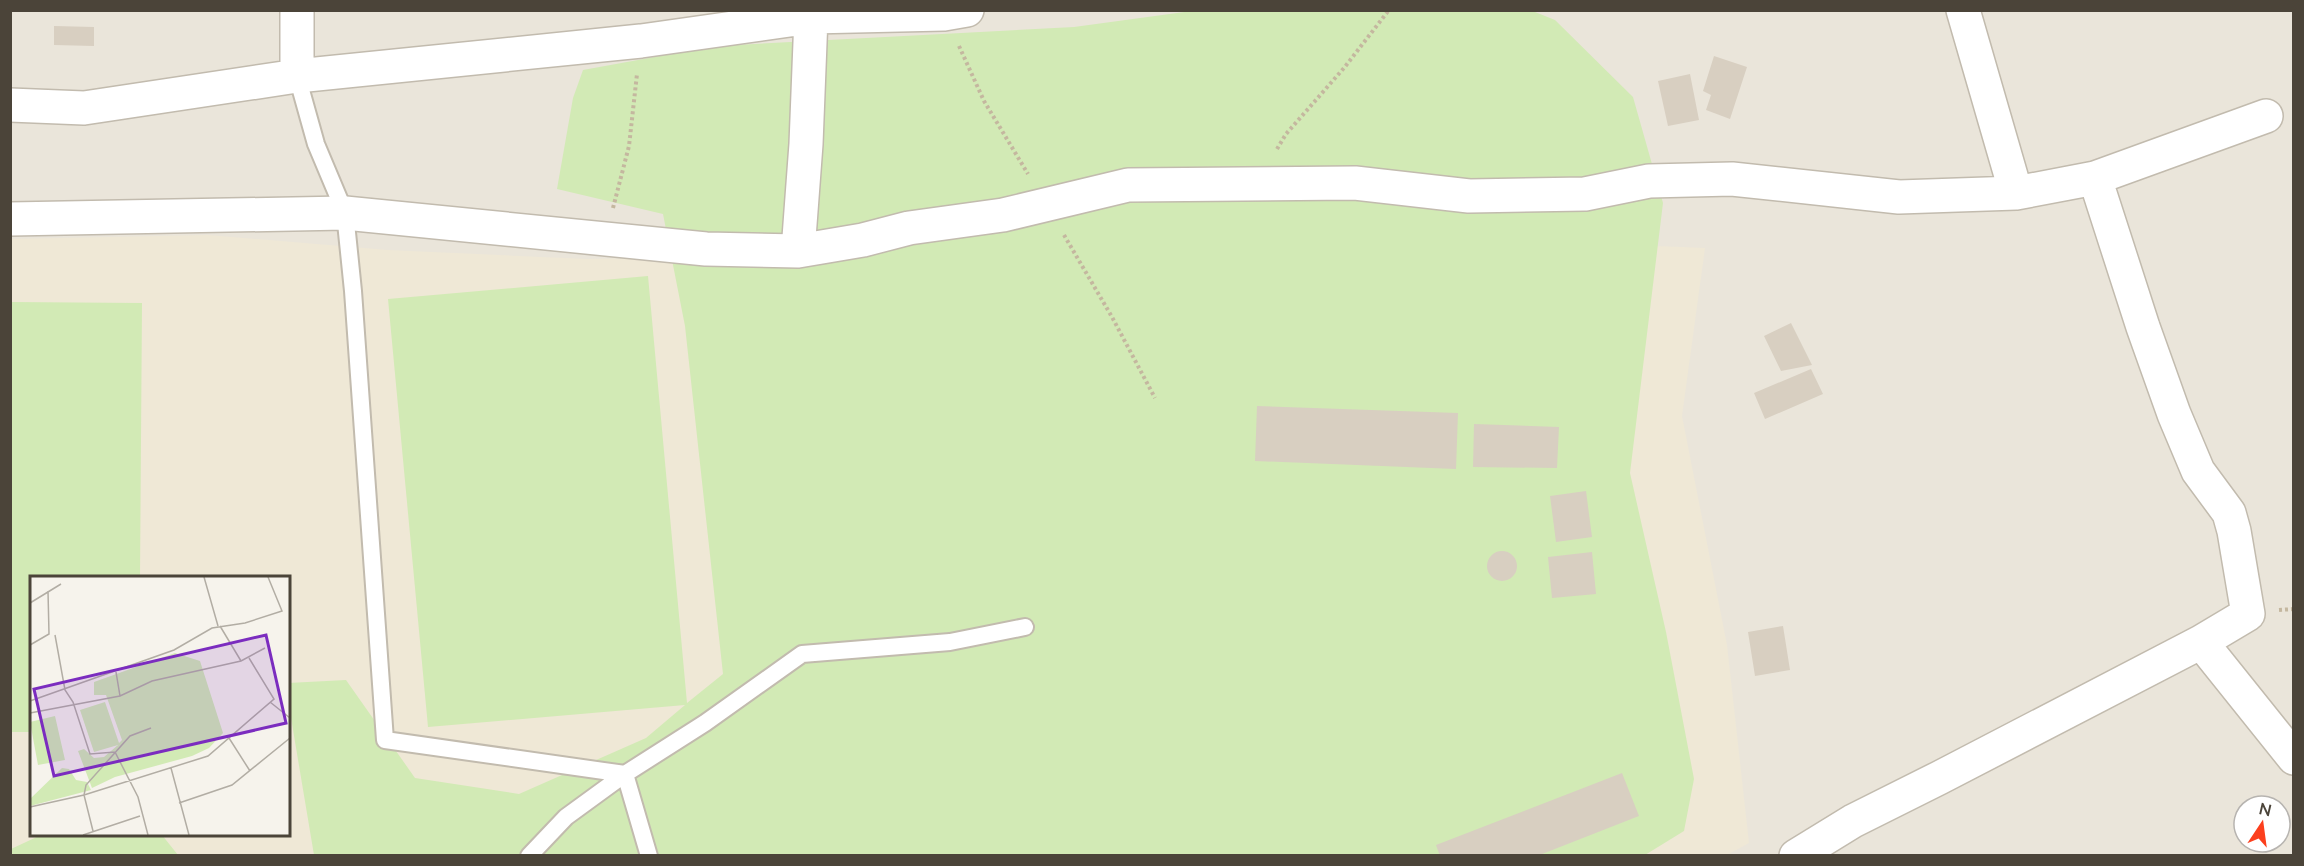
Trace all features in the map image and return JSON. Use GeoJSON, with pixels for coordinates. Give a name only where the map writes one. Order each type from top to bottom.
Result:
{"type":"FeatureCollection","features":[{"type":"Feature","properties":{"kind":"street"},"geometry":{"type":"LineString","coordinates":[[297,10],[297,76]]}},
{"type":"Feature","properties":{"kind":"street"},"geometry":{"type":"LineString","coordinates":[[10,105],[84,108],[297,76],[641,41],[810,17],[944,14],[967,10]]}},
{"type":"Feature","properties":{"kind":"street"},"geometry":{"type":"LineString","coordinates":[[1963,10],[2016,193]]}},
{"type":"Feature","properties":{"kind":"street"},"geometry":{"type":"LineString","coordinates":[[798,251],[806,144],[810,17]]}},
{"type":"Feature","properties":{"kind":"street"},"geometry":{"type":"LineString","coordinates":[[10,219],[345,213],[705,249],[798,251],[863,240],[909,228],[1003,215],[1128,185],[1355,183],[1469,196],[1585,194],[1649,180],[1732,179],[1899,197],[2016,193],[2095,178],[2266,116]]}},
{"type":"Feature","properties":{"kind":"street"},"geometry":{"type":"LineString","coordinates":[[1796,855],[1852,820],[1939,778],[2201,642],[2248,614],[2229,513],[2198,471],[2174,414],[2142,327],[2095,178]]}},
{"type":"Feature","properties":{"kind":"street"},"geometry":{"type":"LineString","coordinates":[[2201,642],[2294,758]]}},
{"type":"Feature","properties":{"kind":"lane"},"geometry":{"type":"LineString","coordinates":[[297,76],[316,144],[345,213],[353,291],[385,740],[625,774]]}},
{"type":"Feature","properties":{"kind":"lane"},"geometry":{"type":"LineString","coordinates":[[529,855],[566,817],[625,774],[705,723],[802,654],[950,642],[1025,627]]}},
{"type":"Feature","properties":{"kind":"lane"},"geometry":{"type":"LineString","coordinates":[[625,774],[649,855]]}},
{"type":"Feature","properties":{"kind":"path"},"geometry":{"type":"LineString","coordinates":[[1257,183],[1286,134],[1344,68],[1389,10]]}},
{"type":"Feature","properties":{"kind":"path"},"geometry":{"type":"LineString","coordinates":[[593,239],[612,211],[629,146],[641,41]]}},
{"type":"Feature","properties":{"kind":"shaded area"},"geometry":{"type":"Polygon","coordinates":[[[10,11],[2293,11],[2293,855],[11,855],[10,11]]]}},
{"type":"Feature","properties":{"kind":"shaded area"},"geometry":{"type":"Polygon","coordinates":[[[208,235],[388,250],[586,259],[1557,242],[1705,248],[1682,416],[1727,645],[1749,843],[1725,856],[11,855],[10,239],[208,235]]]}},
{"type":"Feature","properties":{"kind":"green space"},"geometry":{"type":"Polygon","coordinates":[[[1199,10],[1530,10],[1555,20],[1633,97],[1663,203],[1630,473],[1666,632],[1694,779],[1684,831],[1645,855],[314,855],[290,712],[290,683],[346,680],[415,778],[519,794],[646,738],[685,705],[428,727],[388,299],[648,276],[687,703],[723,674],[685,326],[663,214],[557,189],[573,98],[583,70],[715,46],[1074,27],[1199,10]]]}},
{"type":"Feature","properties":{"kind":"green space"},"geometry":{"type":"Polygon","coordinates":[[[11,302],[142,303],[140,576],[30,576],[30,732],[10,732],[11,302]]]}},
{"type":"Feature","properties":{"kind":"green space"},"geometry":{"type":"Polygon","coordinates":[[[39,836],[163,836],[178,855],[11,855],[11,849],[39,836]]]}},
{"type":"Feature","properties":{"kind":"building"},"geometry":{"type":"Polygon","coordinates":[[[54,26],[94,27],[94,46],[54,45],[54,26]]]}},
{"type":"Feature","properties":{"kind":"building"},"geometry":{"type":"Polygon","coordinates":[[[1714,56],[1747,67],[1730,119],[1706,110],[1711,95],[1703,91],[1714,56]]]}},
{"type":"Feature","properties":{"kind":"building"},"geometry":{"type":"Polygon","coordinates":[[[1690,74],[1699,120],[1668,126],[1658,81],[1690,74]]]}},
{"type":"Feature","properties":{"kind":"building"},"geometry":{"type":"Polygon","coordinates":[[[1791,323],[1812,365],[1781,371],[1764,336],[1791,323]]]}},
{"type":"Feature","properties":{"kind":"building"},"geometry":{"type":"Polygon","coordinates":[[[1811,369],[1823,394],[1765,419],[1754,393],[1811,369]]]}},
{"type":"Feature","properties":{"kind":"building"},"geometry":{"type":"Polygon","coordinates":[[[1257,406],[1458,413],[1456,469],[1255,461],[1257,406]]]}},
{"type":"Feature","properties":{"kind":"building"},"geometry":{"type":"Polygon","coordinates":[[[1474,424],[1559,427],[1557,468],[1473,467],[1474,424]]]}},
{"type":"Feature","properties":{"kind":"building"},"geometry":{"type":"Polygon","coordinates":[[[1586,491],[1592,537],[1556,542],[1550,496],[1586,491]]]}},
{"type":"Feature","properties":{"kind":"building"},"geometry":{"type":"Polygon","coordinates":[[[1502,551],[1513,555],[1517,566],[1513,577],[1502,581],[1491,577],[1487,566],[1491,555],[1502,551]]]}},
{"type":"Feature","properties":{"kind":"building"},"geometry":{"type":"Polygon","coordinates":[[[1592,552],[1596,594],[1552,598],[1548,557],[1592,552]]]}},
{"type":"Feature","properties":{"kind":"building"},"geometry":{"type":"Polygon","coordinates":[[[1783,626],[1790,670],[1755,676],[1748,632],[1783,626]]]}},
{"type":"Feature","properties":{"kind":"building"},"geometry":{"type":"Polygon","coordinates":[[[1622,773],[1639,816],[1537,856],[1440,856],[1436,845],[1622,773]]]}}]}
